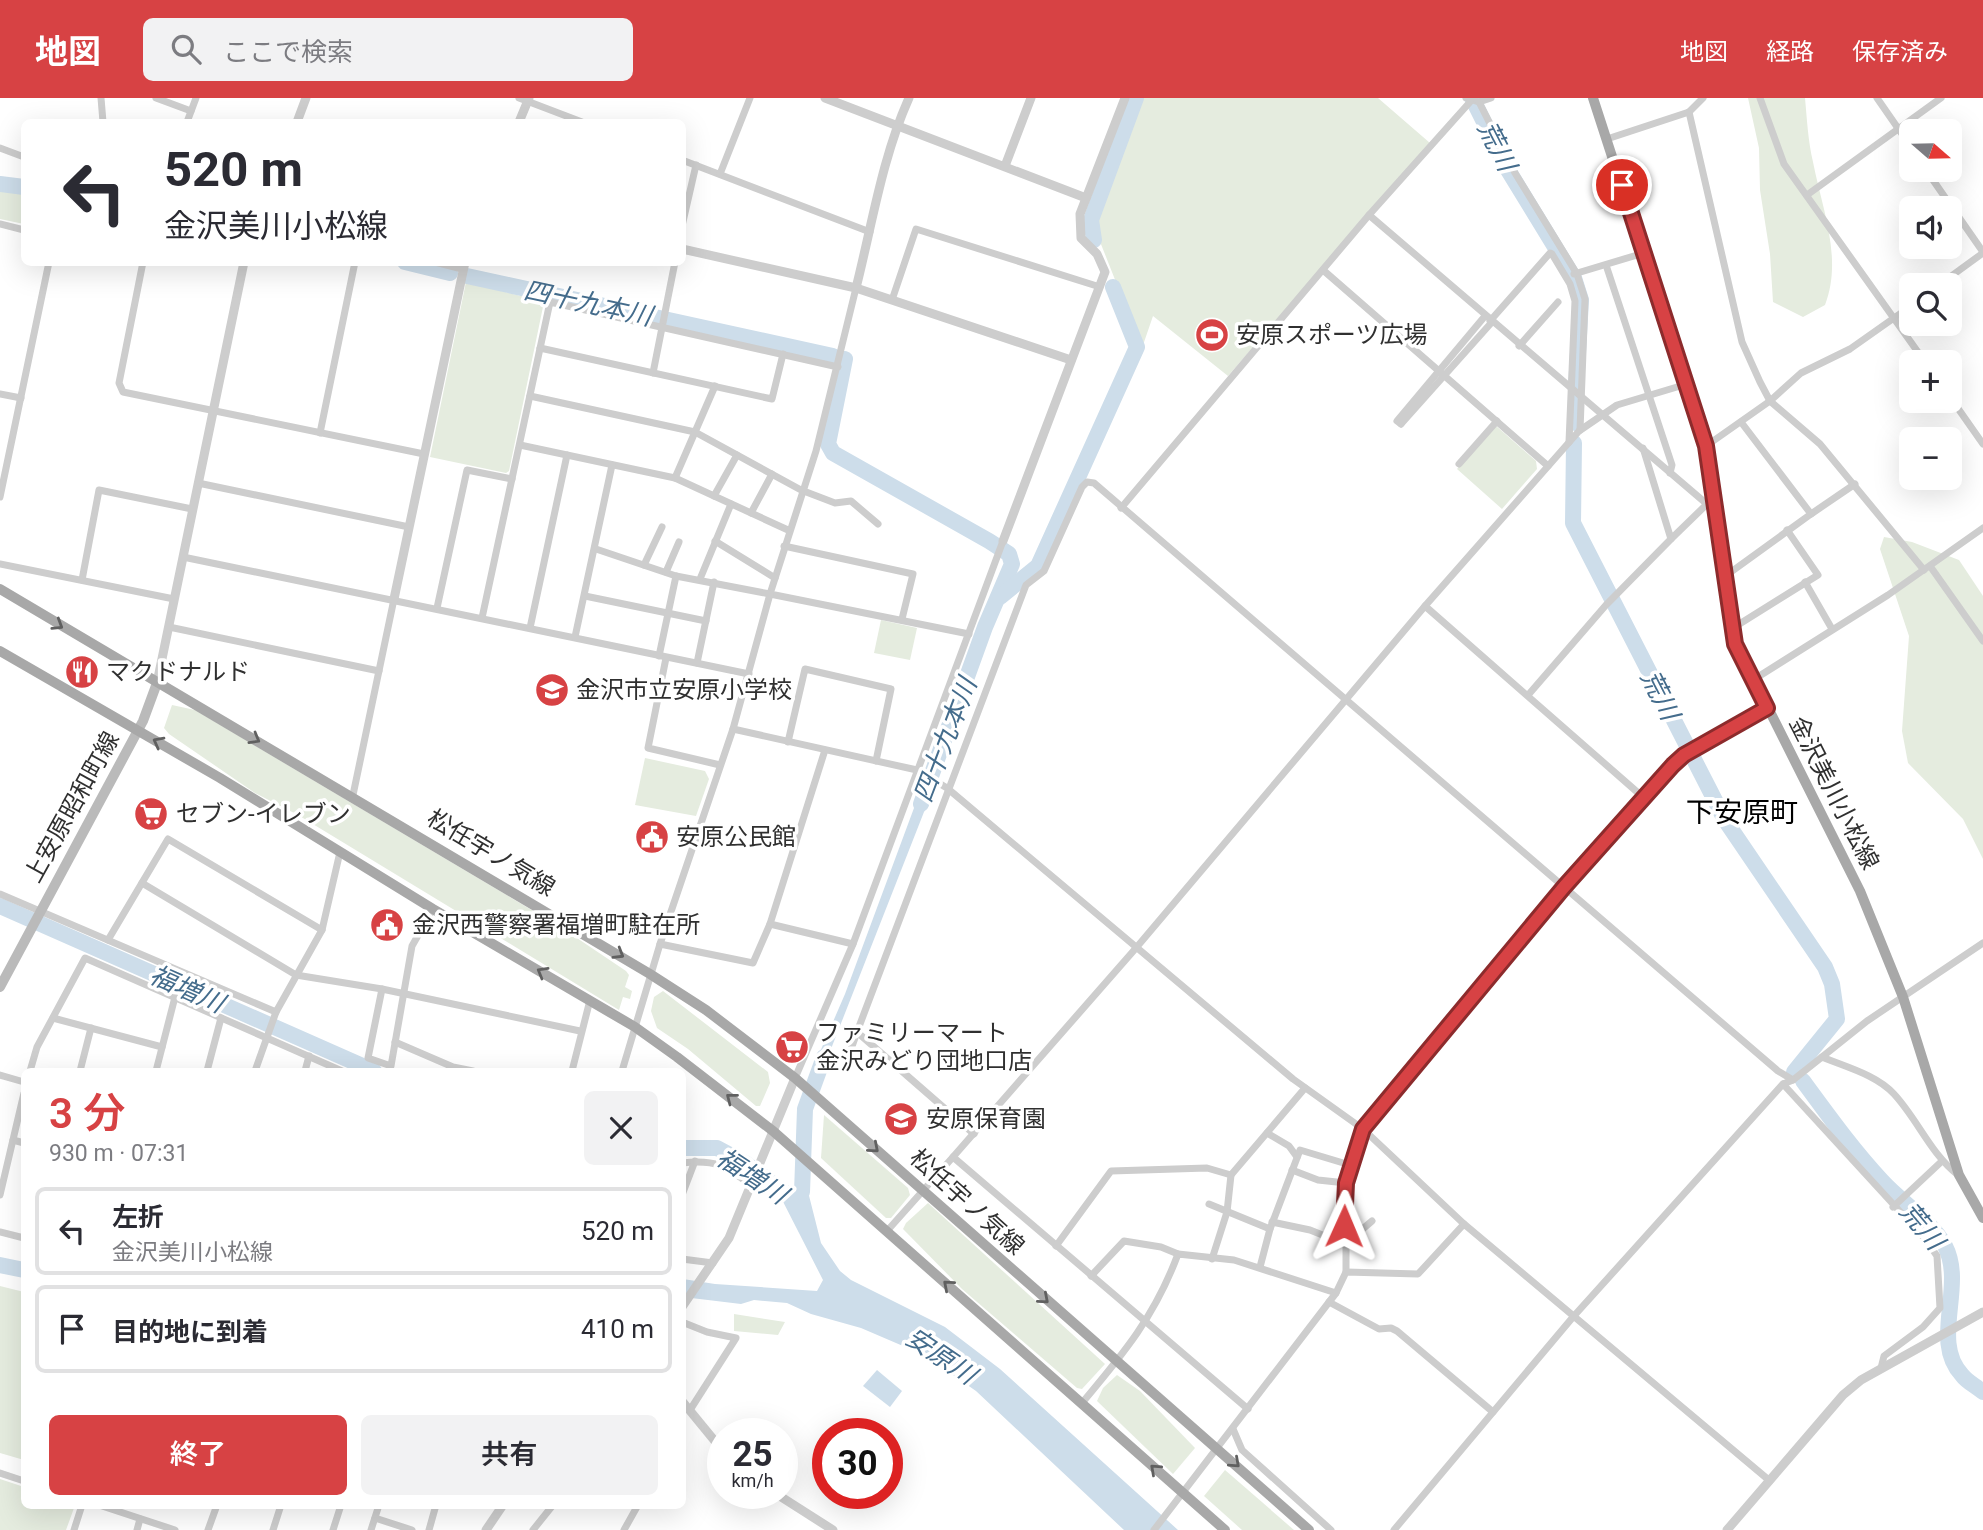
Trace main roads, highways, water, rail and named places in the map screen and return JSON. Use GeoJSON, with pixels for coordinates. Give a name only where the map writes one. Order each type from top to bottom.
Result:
{"type":"FeatureCollection","features":[{"type":"Feature","properties":{"kind":"main road","name":"金沢美川小松線"},"geometry":{"type":"LineString","coordinates":[[1593,98],[1706,446],[1711,508],[1735,644],[1860,891],[1903,997],[1959,1175],[1983,1218]]}},
{"type":"Feature","properties":{"kind":"main road","name":"松任宇ノ気線"},"geometry":{"type":"LineString","coordinates":[[0,589],[157,683],[353,794],[706,1010],[805,1087],[1309,1530]]}},
{"type":"Feature","properties":{"kind":"main road"},"geometry":{"type":"LineString","coordinates":[[0,651],[635,1027],[784,1140],[1082,1403],[1180,1498],[1225,1530]]}},
{"type":"Feature","properties":{"kind":"main road","name":"上安原昭和町線"},"geometry":{"type":"LineString","coordinates":[[0,986],[38,913],[78,847],[137,731],[157,683]]}},
{"type":"Feature","properties":{"kind":"water"},"geometry":{"type":"Polygon","coordinates":[[[924,781],[933,789],[818,1082],[813,1068],[845,994],[924,781]]]}},
{"type":"Feature","properties":{"kind":"water"},"geometry":{"type":"Polygon","coordinates":[[[804,1099],[812,1102],[806,1143],[798,1139],[804,1099]]]}},
{"type":"Feature","properties":{"kind":"water"},"geometry":{"type":"Polygon","coordinates":[[[803,1172],[821,1243],[840,1271],[851,1280],[945,1327],[1000,1369],[1178,1530],[1124,1530],[976,1391],[924,1355],[861,1328],[811,1314],[787,1303],[754,1300],[741,1304],[686,1297],[686,1279],[817,1291],[823,1280],[774,1184],[769,1183],[771,1174],[795,1190],[799,1187],[797,1174],[803,1172]]]}},
{"type":"Feature","properties":{"kind":"water"},"geometry":{"type":"Polygon","coordinates":[[[877,1370],[902,1391],[890,1407],[863,1386],[877,1370]]]}},
{"type":"Feature","properties":{"kind":"waterway"},"geometry":{"type":"LineString","coordinates":[[1094,240],[1091,220],[1136,98]]}},
{"type":"Feature","properties":{"kind":"waterway","name":"荒川"},"geometry":{"type":"LineString","coordinates":[[1472,98],[1508,170],[1574,278],[1581,300],[1576,388]]}},
{"type":"Feature","properties":{"kind":"waterway","name":"四十九本川"},"geometry":{"type":"LineString","coordinates":[[0,184],[21,187]]}},
{"type":"Feature","properties":{"kind":"waterway","name":"四十九本川"},"geometry":{"type":"LineString","coordinates":[[421,266],[450,273]]}},
{"type":"Feature","properties":{"kind":"waterway","name":"四十九本川"},"geometry":{"type":"LineString","coordinates":[[467,276],[833,356]]}},
{"type":"Feature","properties":{"kind":"waterway"},"geometry":{"type":"LineString","coordinates":[[1000,597],[1038,566],[1137,347],[1113,287]]}},
{"type":"Feature","properties":{"kind":"waterway","name":"四十九本川"},"geometry":{"type":"LineString","coordinates":[[845,359],[828,444],[833,453],[989,541],[1009,554],[1012,564],[985,627],[921,804]]}},
{"type":"Feature","properties":{"kind":"waterway","name":"荒川"},"geometry":{"type":"LineString","coordinates":[[1575,423],[1576,399]]}},
{"type":"Feature","properties":{"kind":"waterway","name":"荒川"},"geometry":{"type":"LineString","coordinates":[[1574,443],[1573,523],[1725,820],[1825,967],[1832,984],[1837,1019],[1794,1072]]}},
{"type":"Feature","properties":{"kind":"waterway","name":"福増川"},"geometry":{"type":"LineString","coordinates":[[0,906],[367,1068]]}},
{"type":"Feature","properties":{"kind":"waterway","name":"四十九本川"},"geometry":{"type":"LineString","coordinates":[[802,1192],[805,1109],[824,1057]]}},
{"type":"Feature","properties":{"kind":"waterway","name":"荒川"},"geometry":{"type":"LineString","coordinates":[[1803,1081],[1871,1169],[1932,1228],[1945,1246],[1952,1278],[1949,1346],[1953,1361],[1962,1375],[1983,1392]]}},
{"type":"Feature","properties":{"kind":"waterway","name":"福増川"},"geometry":{"type":"LineString","coordinates":[[686,1148],[717,1148],[745,1163],[785,1193]]}},
{"type":"Feature","properties":{"kind":"waterway","name":"安原川"},"geometry":{"type":"LineString","coordinates":[[0,1265],[21,1269]]}},
{"type":"Feature","properties":{"kind":"place","name":"安原スポーツ広場"},"geometry":{"type":"Point","coordinates":[1212,335]}},
{"type":"Feature","properties":{"kind":"place","name":"マクドナルド"},"geometry":{"type":"Point","coordinates":[82,672]}},
{"type":"Feature","properties":{"kind":"place","name":"金沢市立安原小学校"},"geometry":{"type":"Point","coordinates":[552,690]}},
{"type":"Feature","properties":{"kind":"place","name":"セブン-イレブン"},"geometry":{"type":"Point","coordinates":[151,814]}},
{"type":"Feature","properties":{"kind":"place","name":"安原公民館"},"geometry":{"type":"Point","coordinates":[652,837]}},
{"type":"Feature","properties":{"kind":"place","name":"金沢西警察署福増町駐在所"},"geometry":{"type":"Point","coordinates":[387,925]}},
{"type":"Feature","properties":{"kind":"place","name":"ファミリーマート 金沢みどり団地口店"},"geometry":{"type":"Point","coordinates":[792,1047]}},
{"type":"Feature","properties":{"kind":"place","name":"安原保育園"},"geometry":{"type":"Point","coordinates":[901,1119]}},
{"type":"Feature","properties":{"kind":"district","name":"下安原町"},"geometry":{"type":"Point","coordinates":[1742,812]}}]}
